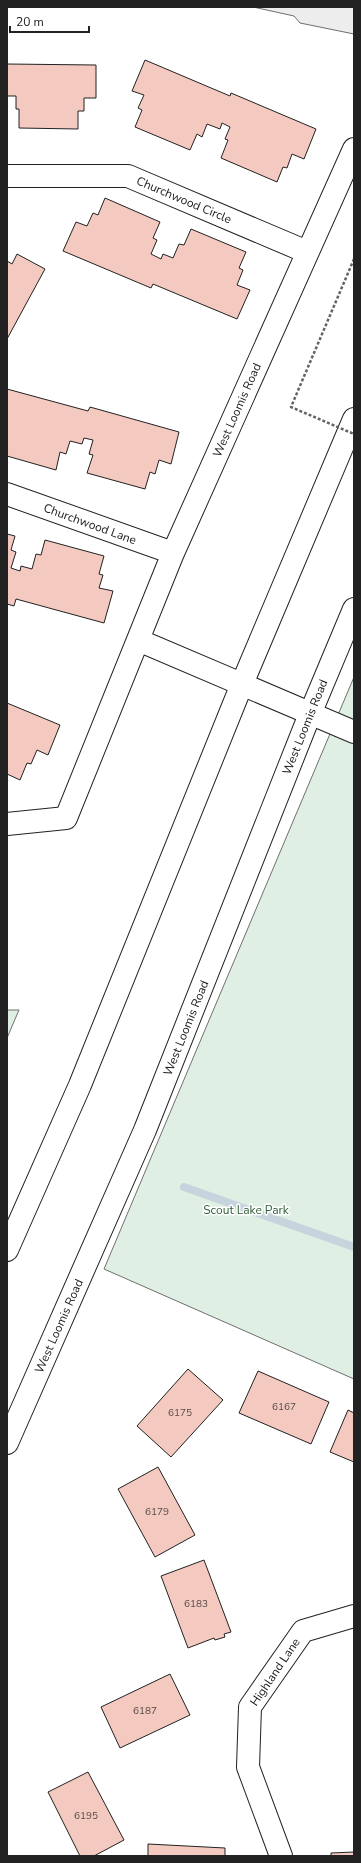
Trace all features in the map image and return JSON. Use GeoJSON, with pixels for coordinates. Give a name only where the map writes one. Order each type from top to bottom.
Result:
{"type":"FeatureCollection","features":[{"type":"Feature","properties":{"kind":"main road","name":"West Loomis Road"},"geometry":{"type":"LineString","coordinates":[[7,824],[66,818],[173,554],[354,149]]}},
{"type":"Feature","properties":{"kind":"main road","name":"Churchwood Circle"},"geometry":{"type":"LineString","coordinates":[[7,176],[128,176],[307,252]]}},
{"type":"Feature","properties":{"kind":"main road"},"geometry":{"type":"LineString","coordinates":[[7,1250],[80,1085],[242,684],[354,419]]}},
{"type":"Feature","properties":{"kind":"main road","name":"Churchwood Lane"},"geometry":{"type":"LineString","coordinates":[[7,494],[173,554]]}},
{"type":"Feature","properties":{"kind":"main road","name":"West Loomis Road"},"geometry":{"type":"LineString","coordinates":[[7,1443],[145,1130],[310,714],[354,609]]}},
{"type":"Feature","properties":{"kind":"main road"},"geometry":{"type":"LineString","coordinates":[[138,640],[354,732]]}},
{"type":"Feature","properties":{"kind":"main road","name":"Highland Lane"},"geometry":{"type":"LineString","coordinates":[[281,1856],[248,1767],[250,1707],[303,1631],[354,1616]]}},
{"type":"Feature","properties":{"kind":"path"},"geometry":{"type":"LineString","coordinates":[[354,259],[291,407],[354,434]]}},
{"type":"Feature","properties":{"kind":"green space","name":"Scout Lake Park"},"geometry":{"type":"Polygon","coordinates":[[[354,677],[354,1379],[104,1269],[354,677]]]}},
{"type":"Feature","properties":{"kind":"green space"},"geometry":{"type":"Polygon","coordinates":[[[7,1010],[19,1010],[7,1038],[7,1010]]]}},
{"type":"Feature","properties":{"kind":"shaded area"},"geometry":{"type":"Polygon","coordinates":[[[253,7],[354,7],[354,34],[300,23],[294,16],[253,7]]]}},
{"type":"Feature","properties":{"kind":"building"},"geometry":{"type":"Polygon","coordinates":[[[145,60],[230,96],[231,93],[316,129],[304,159],[292,154],[287,168],[283,167],[277,182],[221,158],[228,140],[225,139],[230,127],[222,123],[220,129],[207,124],[202,137],[197,134],[190,150],[135,127],[142,110],[138,108],[144,95],[132,91],[145,60]]]}},
{"type":"Feature","properties":{"kind":"building"},"geometry":{"type":"Polygon","coordinates":[[[7,64],[96,65],[96,98],[84,98],[84,111],[78,111],[78,129],[19,128],[19,109],[16,109],[16,96],[7,96],[7,64]]]}},
{"type":"Feature","properties":{"kind":"building"},"geometry":{"type":"Polygon","coordinates":[[[105,198],[160,222],[153,238],[157,240],[151,254],[161,259],[163,254],[173,258],[179,244],[184,245],[191,229],[246,252],[239,268],[243,270],[237,285],[250,290],[237,319],[153,284],[151,288],[63,251],[76,222],[87,226],[93,213],[98,215],[105,198]]]}},
{"type":"Feature","properties":{"kind":"building"},"geometry":{"type":"Polygon","coordinates":[[[17,254],[45,269],[7,339],[7,261],[12,264],[17,254]]]}},
{"type":"Feature","properties":{"kind":"building"},"geometry":{"type":"Polygon","coordinates":[[[7,389],[88,411],[90,407],[179,432],[171,464],[159,460],[155,474],[150,472],[145,489],[87,473],[93,455],[89,454],[93,440],[84,438],[82,444],[70,441],[66,454],[60,452],[56,470],[7,456],[7,389]]]}},
{"type":"Feature","properties":{"kind":"building"},"geometry":{"type":"Polygon","coordinates":[[[7,534],[15,536],[11,550],[16,552],[11,568],[20,571],[21,566],[32,569],[36,554],[41,555],[45,540],[104,556],[99,574],[103,575],[99,588],[113,591],[104,623],[16,599],[14,606],[7,604],[7,534]]]}},
{"type":"Feature","properties":{"kind":"building"},"geometry":{"type":"Polygon","coordinates":[[[7,703],[60,725],[48,755],[37,750],[31,764],[27,763],[20,780],[7,774],[7,703]]]}},
{"type":"Feature","properties":{"kind":"building"},"geometry":{"type":"Polygon","coordinates":[[[188,1369],[223,1400],[171,1457],[137,1426],[188,1369]]]}},
{"type":"Feature","properties":{"kind":"building"},"geometry":{"type":"Polygon","coordinates":[[[258,1371],[329,1402],[311,1444],[239,1413],[258,1371]]]}},
{"type":"Feature","properties":{"kind":"building"},"geometry":{"type":"Polygon","coordinates":[[[348,1410],[354,1413],[354,1462],[330,1452],[348,1410]]]}},
{"type":"Feature","properties":{"kind":"building"},"geometry":{"type":"Polygon","coordinates":[[[158,1467],[195,1535],[155,1557],[118,1489],[158,1467]]]}},
{"type":"Feature","properties":{"kind":"building"},"geometry":{"type":"Polygon","coordinates":[[[204,1560],[231,1632],[224,1634],[225,1637],[215,1640],[214,1638],[188,1648],[161,1576],[204,1560]]]}},
{"type":"Feature","properties":{"kind":"building"},"geometry":{"type":"Polygon","coordinates":[[[170,1674],[190,1715],[120,1748],[101,1707],[170,1674]]]}},
{"type":"Feature","properties":{"kind":"building"},"geometry":{"type":"Polygon","coordinates":[[[88,1772],[124,1840],[94,1856],[80,1856],[48,1792],[88,1772]]]}},
{"type":"Feature","properties":{"kind":"building"},"geometry":{"type":"Polygon","coordinates":[[[148,1844],[225,1848],[225,1856],[148,1856],[148,1844]]]}},
{"type":"Feature","properties":{"kind":"building"},"geometry":{"type":"Polygon","coordinates":[[[354,1852],[354,1856],[331,1856],[331,1853],[354,1852]]]}},
{"type":"Feature","properties":{"kind":"waterway"},"geometry":{"type":"LineString","coordinates":[[184,1187],[354,1247]]}}]}
